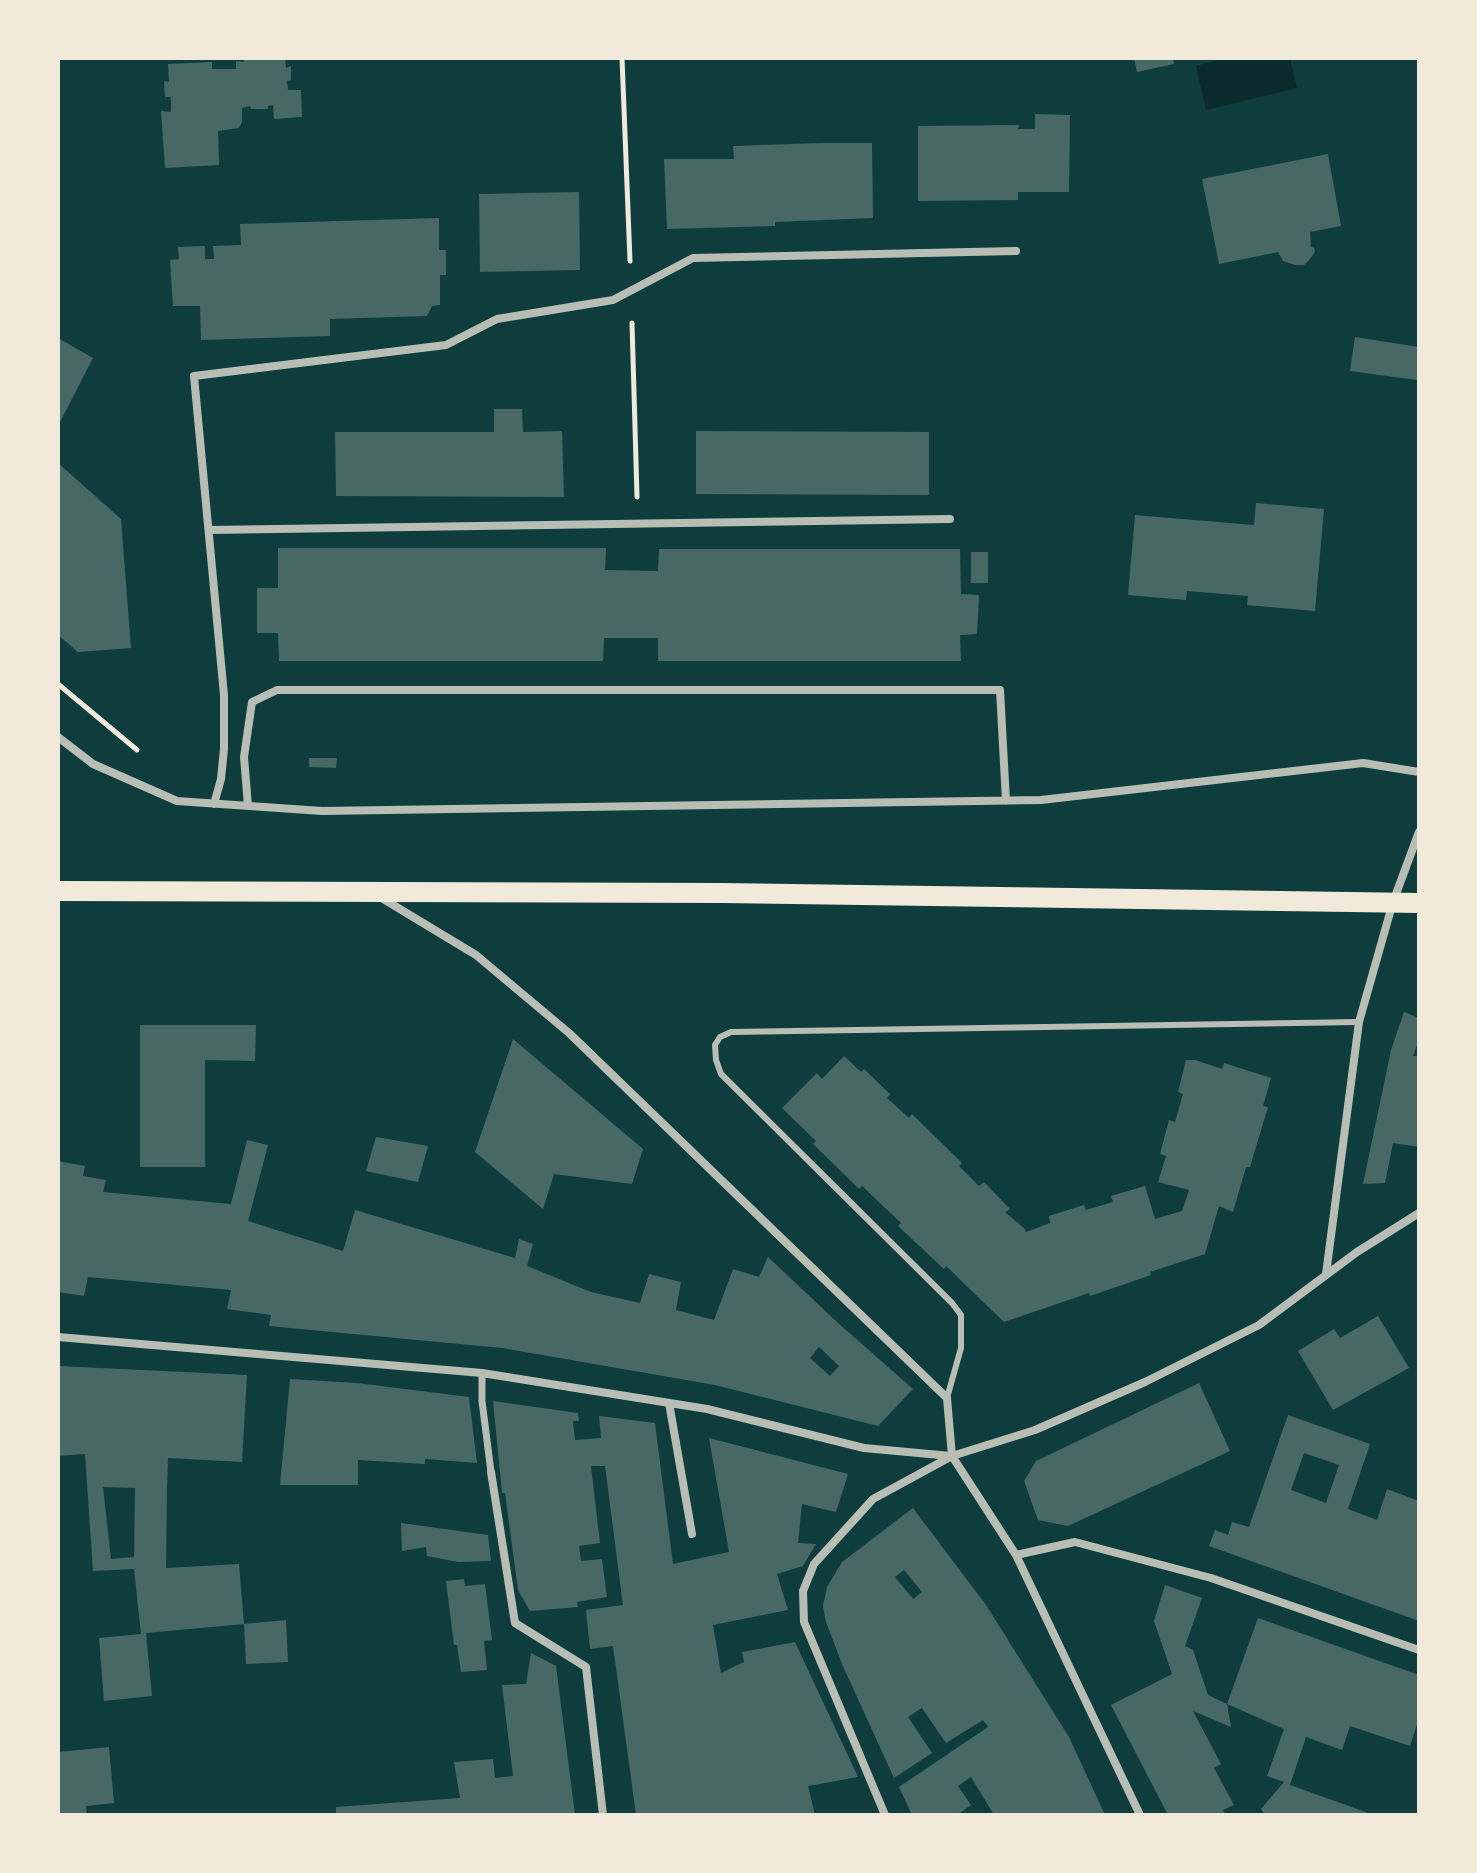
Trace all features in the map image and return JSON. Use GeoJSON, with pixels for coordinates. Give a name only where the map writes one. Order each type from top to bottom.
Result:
{"type":"FeatureCollection","features":[{"type":"Feature","properties":{"kind":"main road"},"geometry":{"type":"LineString","coordinates":[[58,891],[722,893],[1419,903]]}},
{"type":"Feature","properties":{"kind":"street"},"geometry":{"type":"LineString","coordinates":[[214,804],[221,779],[224,749],[224,695],[194,376],[446,345],[497,319],[613,300],[693,258],[1016,251]]}},
{"type":"Feature","properties":{"kind":"street"},"geometry":{"type":"LineString","coordinates":[[209,530],[950,519]]}},
{"type":"Feature","properties":{"kind":"street"},"geometry":{"type":"LineString","coordinates":[[248,806],[244,757],[252,702],[277,690],[1000,690],[1006,801]]}},
{"type":"Feature","properties":{"kind":"street"},"geometry":{"type":"LineString","coordinates":[[58,737],[93,764],[177,801],[322,811],[1041,800],[1363,763],[1419,772]]}},
{"type":"Feature","properties":{"kind":"street"},"geometry":{"type":"LineString","coordinates":[[1326,1274],[1359,1022],[1393,902],[1419,832]]}},
{"type":"Feature","properties":{"kind":"street"},"geometry":{"type":"LineString","coordinates":[[373,893],[476,955],[569,1033],[947,1398],[952,1456],[1016,1555],[1140,1815]]}},
{"type":"Feature","properties":{"kind":"street"},"geometry":{"type":"LineString","coordinates":[[885,1815],[804,1622],[803,1591],[814,1564],[873,1499],[952,1456],[1035,1430],[1145,1382],[1259,1325],[1357,1252],[1419,1213]]}},
{"type":"Feature","properties":{"kind":"street"},"geometry":{"type":"LineString","coordinates":[[58,1337],[482,1373],[707,1409],[864,1448],[952,1456]]}},
{"type":"Feature","properties":{"kind":"street"},"geometry":{"type":"LineString","coordinates":[[482,1373],[482,1401],[491,1472],[515,1623],[586,1667],[603,1815]]}},
{"type":"Feature","properties":{"kind":"street"},"geometry":{"type":"LineString","coordinates":[[669,1403],[692,1534]]}},
{"type":"Feature","properties":{"kind":"street"},"geometry":{"type":"LineString","coordinates":[[1016,1555],[1075,1542],[1211,1578],[1419,1650]]}},
{"type":"Feature","properties":{"kind":"lane"},"geometry":{"type":"LineString","coordinates":[[947,1398],[961,1348],[961,1315],[721,1074],[715,1045],[720,1037],[731,1032],[1359,1022]]}},
{"type":"Feature","properties":{"kind":"path"},"geometry":{"type":"LineString","coordinates":[[58,684],[139,751]]}},
{"type":"Feature","properties":{"kind":"water"},"geometry":{"type":"Polygon","coordinates":[[[1225,58],[1290,58],[1297,88],[1206,110],[1196,66],[1225,58]]]}},
{"type":"Feature","properties":{"kind":"building"},"geometry":{"type":"Polygon","coordinates":[[[243,58],[285,58],[286,68],[291,66],[288,90],[301,90],[302,117],[274,119],[273,105],[268,109],[242,108],[239,128],[218,131],[219,165],[165,168],[161,111],[171,112],[171,97],[165,97],[164,81],[169,82],[168,64],[212,62],[212,69],[236,69],[236,61],[244,62],[243,58]]]}},
{"type":"Feature","properties":{"kind":"building"},"geometry":{"type":"Polygon","coordinates":[[[1134,58],[1173,58],[1174,64],[1137,72],[1134,58]]]}},
{"type":"Feature","properties":{"kind":"building"},"geometry":{"type":"Polygon","coordinates":[[[1035,114],[1070,115],[1069,192],[1018,192],[1018,200],[918,201],[918,126],[1019,125],[1018,129],[1035,129],[1035,114]]]}},
{"type":"Feature","properties":{"kind":"building"},"geometry":{"type":"Polygon","coordinates":[[[872,143],[873,218],[775,222],[775,226],[667,229],[664,159],[734,159],[733,146],[872,143]]]}},
{"type":"Feature","properties":{"kind":"building"},"geometry":{"type":"Polygon","coordinates":[[[1328,154],[1341,226],[1310,232],[1311,247],[1315,252],[1309,260],[1304,265],[1295,265],[1283,261],[1278,252],[1219,264],[1202,179],[1328,154]]]}},
{"type":"Feature","properties":{"kind":"building"},"geometry":{"type":"Polygon","coordinates":[[[579,192],[580,270],[480,272],[479,194],[579,192]]]}},
{"type":"Feature","properties":{"kind":"building"},"geometry":{"type":"Polygon","coordinates":[[[439,218],[439,250],[446,250],[446,275],[440,275],[440,305],[432,306],[427,316],[330,319],[330,336],[201,340],[200,306],[173,306],[170,260],[179,259],[178,247],[205,246],[205,259],[214,259],[213,246],[241,245],[240,224],[439,218]]]}},
{"type":"Feature","properties":{"kind":"building"},"geometry":{"type":"Polygon","coordinates":[[[1355,337],[1419,347],[1417,380],[1350,371],[1355,337]]]}},
{"type":"Feature","properties":{"kind":"building"},"geometry":{"type":"Polygon","coordinates":[[[58,338],[93,358],[58,426],[58,338]]]}},
{"type":"Feature","properties":{"kind":"building"},"geometry":{"type":"Polygon","coordinates":[[[494,409],[522,409],[523,432],[562,431],[564,497],[336,496],[335,432],[494,432],[494,409]]]}},
{"type":"Feature","properties":{"kind":"building"},"geometry":{"type":"Polygon","coordinates":[[[696,431],[929,432],[929,495],[696,494],[696,431]]]}},
{"type":"Feature","properties":{"kind":"building"},"geometry":{"type":"Polygon","coordinates":[[[58,463],[121,519],[131,648],[78,652],[58,635],[58,463]]]}},
{"type":"Feature","properties":{"kind":"building"},"geometry":{"type":"Polygon","coordinates":[[[1256,503],[1324,509],[1315,611],[1247,605],[1248,596],[1187,591],[1186,600],[1128,595],[1135,515],[1254,525],[1256,503]]]}},
{"type":"Feature","properties":{"kind":"building"},"geometry":{"type":"Polygon","coordinates":[[[278,548],[606,548],[605,570],[658,571],[659,549],[960,549],[961,594],[979,595],[977,634],[960,635],[961,661],[658,661],[658,638],[604,638],[603,661],[279,661],[278,633],[257,633],[257,588],[278,588],[278,548]]]}},
{"type":"Feature","properties":{"kind":"building"},"geometry":{"type":"Polygon","coordinates":[[[971,552],[988,552],[988,583],[971,583],[971,552]]]}},
{"type":"Feature","properties":{"kind":"building"},"geometry":{"type":"Polygon","coordinates":[[[309,758],[337,758],[336,768],[309,767],[309,758]]]}},
{"type":"Feature","properties":{"kind":"building"},"geometry":{"type":"Polygon","coordinates":[[[1404,1012],[1419,1018],[1419,1039],[1413,1056],[1419,1056],[1419,1147],[1393,1143],[1385,1183],[1363,1184],[1391,1050],[1404,1012]]]}},
{"type":"Feature","properties":{"kind":"building"},"geometry":{"type":"Polygon","coordinates":[[[140,1025],[256,1025],[255,1061],[205,1060],[205,1167],[140,1167],[140,1025]]]}},
{"type":"Feature","properties":{"kind":"building"},"geometry":{"type":"Polygon","coordinates":[[[513,1039],[643,1149],[632,1184],[554,1174],[543,1209],[475,1152],[513,1039]]]}},
{"type":"Feature","properties":{"kind":"building"},"geometry":{"type":"Polygon","coordinates":[[[844,1056],[861,1072],[864,1069],[890,1094],[887,1098],[909,1118],[912,1114],[962,1163],[959,1166],[979,1186],[984,1182],[1010,1209],[1005,1212],[1026,1232],[1050,1223],[1049,1216],[1084,1205],[1086,1210],[1113,1202],[1111,1196],[1145,1186],[1155,1219],[1182,1211],[1189,1190],[1158,1182],[1166,1156],[1160,1154],[1169,1120],[1175,1122],[1183,1094],[1178,1092],[1186,1060],[1222,1069],[1224,1063],[1271,1078],[1263,1106],[1268,1107],[1250,1167],[1246,1167],[1233,1212],[1219,1206],[1205,1254],[1090,1296],[1089,1293],[1004,1322],[946,1266],[944,1269],[898,1226],[901,1223],[862,1186],[859,1189],[782,1108],[817,1073],[822,1079],[844,1056]]]}},
{"type":"Feature","properties":{"kind":"building"},"geometry":{"type":"Polygon","coordinates":[[[376,1137],[428,1146],[418,1182],[366,1171],[376,1137]]]}},
{"type":"Feature","properties":{"kind":"building"},"geometry":{"type":"Polygon","coordinates":[[[247,1140],[268,1145],[248,1221],[343,1251],[355,1210],[515,1258],[519,1239],[533,1244],[527,1266],[591,1292],[640,1303],[649,1274],[681,1282],[676,1310],[714,1320],[733,1269],[759,1277],[768,1257],[913,1389],[878,1426],[715,1385],[502,1348],[269,1326],[271,1315],[227,1309],[231,1290],[88,1277],[84,1296],[58,1292],[58,1161],[85,1166],[83,1176],[106,1180],[103,1192],[231,1204],[247,1140]],[[819,1347],[810,1358],[830,1376],[839,1366],[819,1347]]]}},
{"type":"Feature","properties":{"kind":"building"},"geometry":{"type":"Polygon","coordinates":[[[1378,1316],[1409,1368],[1333,1410],[1298,1351],[1334,1329],[1340,1338],[1378,1316]]]}},
{"type":"Feature","properties":{"kind":"building"},"geometry":{"type":"Polygon","coordinates":[[[58,1366],[247,1375],[242,1462],[168,1458],[166,1568],[239,1564],[244,1624],[146,1633],[152,1696],[104,1701],[99,1638],[141,1634],[134,1569],[93,1571],[85,1454],[58,1456],[58,1366]],[[103,1487],[111,1559],[134,1557],[135,1488],[103,1487]]]}},
{"type":"Feature","properties":{"kind":"building"},"geometry":{"type":"Polygon","coordinates":[[[290,1379],[357,1383],[469,1397],[477,1463],[425,1459],[425,1464],[358,1460],[358,1485],[280,1485],[290,1379]]]}},
{"type":"Feature","properties":{"kind":"building"},"geometry":{"type":"Polygon","coordinates":[[[1199,1383],[1230,1451],[1068,1526],[1038,1520],[1024,1481],[1036,1461],[1199,1383]]]}},
{"type":"Feature","properties":{"kind":"building"},"geometry":{"type":"Polygon","coordinates":[[[493,1401],[578,1413],[579,1421],[573,1421],[575,1440],[601,1438],[599,1416],[655,1423],[673,1564],[729,1552],[709,1438],[848,1474],[836,1512],[802,1504],[798,1543],[816,1544],[803,1566],[777,1574],[788,1610],[713,1625],[721,1673],[744,1662],[742,1652],[795,1642],[858,1777],[808,1786],[815,1815],[636,1815],[613,1646],[590,1649],[586,1610],[623,1605],[605,1466],[591,1466],[600,1543],[579,1546],[581,1561],[602,1559],[607,1597],[577,1602],[578,1607],[530,1611],[518,1590],[505,1493],[502,1493],[493,1401]]]}},
{"type":"Feature","properties":{"kind":"building"},"geometry":{"type":"Polygon","coordinates":[[[1288,1415],[1370,1444],[1348,1509],[1377,1520],[1387,1489],[1419,1501],[1419,1621],[1209,1546],[1215,1530],[1228,1535],[1232,1522],[1249,1527],[1288,1415]],[[1304,1453],[1291,1490],[1326,1503],[1339,1465],[1304,1453]]]}},
{"type":"Feature","properties":{"kind":"building"},"geometry":{"type":"Polygon","coordinates":[[[913,1508],[986,1605],[1069,1737],[1105,1815],[994,1815],[971,1777],[958,1786],[971,1805],[957,1815],[912,1815],[899,1787],[988,1727],[983,1720],[946,1743],[922,1708],[908,1717],[932,1753],[894,1778],[826,1622],[823,1606],[827,1587],[842,1562],[913,1508]],[[904,1570],[895,1577],[913,1599],[922,1592],[904,1570]]]}},
{"type":"Feature","properties":{"kind":"building"},"geometry":{"type":"Polygon","coordinates":[[[401,1523],[488,1535],[491,1561],[458,1562],[427,1556],[426,1547],[402,1551],[401,1523]]]}},
{"type":"Feature","properties":{"kind":"building"},"geometry":{"type":"Polygon","coordinates":[[[464,1579],[465,1586],[485,1584],[492,1640],[484,1641],[487,1670],[461,1672],[457,1645],[454,1645],[446,1581],[464,1579]]]}},
{"type":"Feature","properties":{"kind":"building"},"geometry":{"type":"Polygon","coordinates":[[[1165,1585],[1202,1598],[1185,1646],[1193,1650],[1208,1695],[1227,1704],[1231,1727],[1193,1711],[1221,1764],[1214,1768],[1234,1805],[1223,1810],[1226,1815],[1168,1815],[1111,1705],[1172,1674],[1154,1621],[1165,1585]]]}},
{"type":"Feature","properties":{"kind":"building"},"geometry":{"type":"Polygon","coordinates":[[[1258,1618],[1419,1675],[1419,1718],[1410,1746],[1350,1726],[1342,1750],[1306,1737],[1290,1785],[1374,1815],[1265,1815],[1261,1809],[1284,1782],[1267,1776],[1284,1729],[1227,1704],[1258,1618]]]}},
{"type":"Feature","properties":{"kind":"building"},"geometry":{"type":"Polygon","coordinates":[[[286,1620],[288,1662],[246,1664],[244,1624],[286,1620]]]}},
{"type":"Feature","properties":{"kind":"building"},"geometry":{"type":"Polygon","coordinates":[[[531,1653],[556,1666],[575,1815],[336,1815],[336,1807],[460,1798],[454,1762],[493,1759],[495,1778],[513,1776],[502,1685],[526,1684],[531,1653]]]}},
{"type":"Feature","properties":{"kind":"building"},"geometry":{"type":"Polygon","coordinates":[[[109,1747],[114,1803],[86,1806],[87,1815],[58,1815],[58,1752],[109,1747]]]}}]}
